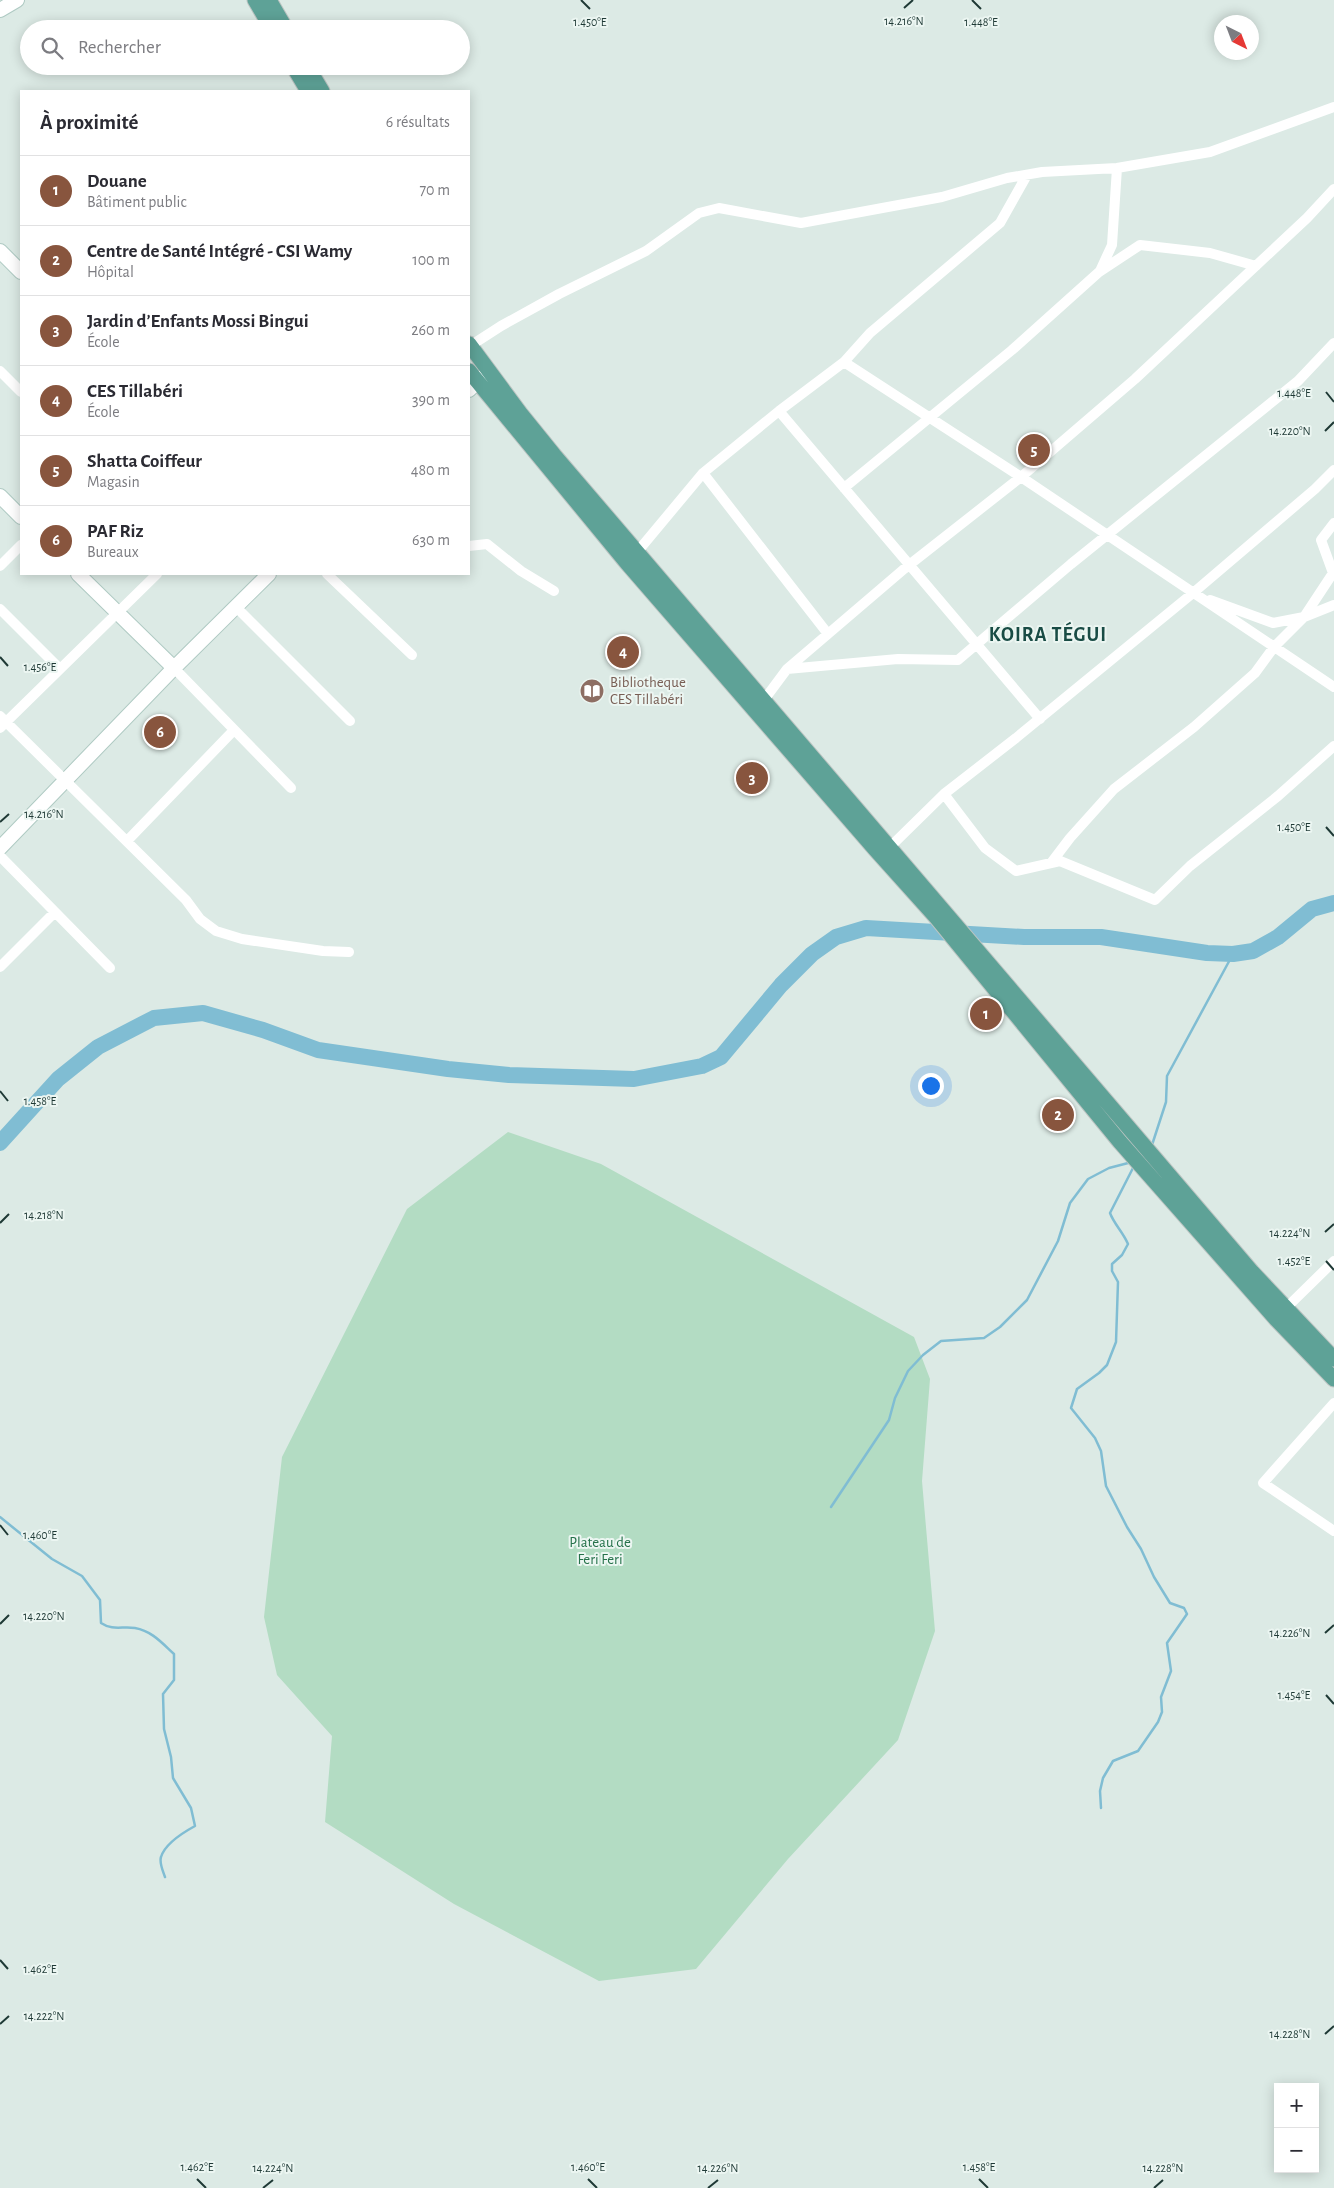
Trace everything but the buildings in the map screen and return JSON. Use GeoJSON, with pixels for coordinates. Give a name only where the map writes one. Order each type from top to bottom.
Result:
{"type":"FeatureCollection","features":[{"type":"Feature","properties":{"kind":"main road"},"geometry":{"type":"LineString","coordinates":[[255,0],[267,20]]}},
{"type":"Feature","properties":{"kind":"main road"},"geometry":{"type":"LineString","coordinates":[[269,0],[281,20]]}},
{"type":"Feature","properties":{"kind":"main road"},"geometry":{"type":"LineString","coordinates":[[298,75],[307,90]]}},
{"type":"Feature","properties":{"kind":"main road"},"geometry":{"type":"LineString","coordinates":[[312,75],[321,90]]}},
{"type":"Feature","properties":{"kind":"main road"},"geometry":{"type":"LineString","coordinates":[[470,345],[488,372],[632,558]]}},
{"type":"Feature","properties":{"kind":"main road"},"geometry":{"type":"LineString","coordinates":[[472,381],[632,558],[760,705],[1334,1379]]}},
{"type":"Feature","properties":{"kind":"main road"},"geometry":{"type":"LineString","coordinates":[[760,705],[890,847],[941,916]]}},
{"type":"Feature","properties":{"kind":"main road"},"geometry":{"type":"LineString","coordinates":[[1280,1314],[1334,1360]]}},
{"type":"Feature","properties":{"kind":"street"},"geometry":{"type":"LineString","coordinates":[[0,10],[17,0]]}},
{"type":"Feature","properties":{"kind":"street"},"geometry":{"type":"LineString","coordinates":[[470,345],[559,294],[646,251],[699,213],[719,208],[801,223],[942,197],[1007,178],[1117,168],[1210,152],[1334,107]]}},
{"type":"Feature","properties":{"kind":"street"},"geometry":{"type":"LineString","coordinates":[[1099,272],[1112,245],[1117,168]]}},
{"type":"Feature","properties":{"kind":"street"},"geometry":{"type":"LineString","coordinates":[[632,558],[703,473],[844,362],[870,333],[1000,223],[1027,175]]}},
{"type":"Feature","properties":{"kind":"street"},"geometry":{"type":"LineString","coordinates":[[760,705],[786,669],[909,565],[1022,477],[1135,379],[1256,266],[1334,189]]}},
{"type":"Feature","properties":{"kind":"street"},"geometry":{"type":"LineString","coordinates":[[844,488],[928,417],[1012,350],[1099,272],[1140,245],[1210,253],[1256,266]]}},
{"type":"Feature","properties":{"kind":"street"},"geometry":{"type":"LineString","coordinates":[[0,251],[20,271]]}},
{"type":"Feature","properties":{"kind":"street"},"geometry":{"type":"LineString","coordinates":[[786,669],[898,659],[958,660],[1298,381],[1334,342]]}},
{"type":"Feature","properties":{"kind":"street"},"geometry":{"type":"LineString","coordinates":[[844,362],[1022,477],[1193,594],[1334,687]]}},
{"type":"Feature","properties":{"kind":"street"},"geometry":{"type":"LineString","coordinates":[[0,371],[20,391]]}},
{"type":"Feature","properties":{"kind":"street"},"geometry":{"type":"LineString","coordinates":[[472,381],[488,372]]}},
{"type":"Feature","properties":{"kind":"street"},"geometry":{"type":"LineString","coordinates":[[779,412],[1040,719]]}},
{"type":"Feature","properties":{"kind":"street"},"geometry":{"type":"LineString","coordinates":[[890,847],[944,794],[1040,719],[1193,594],[1315,489],[1334,470]]}},
{"type":"Feature","properties":{"kind":"street"},"geometry":{"type":"LineString","coordinates":[[703,473],[828,634]]}},
{"type":"Feature","properties":{"kind":"street"},"geometry":{"type":"LineString","coordinates":[[0,496],[20,517]]}},
{"type":"Feature","properties":{"kind":"street"},"geometry":{"type":"LineString","coordinates":[[1051,863],[1070,838],[1114,789],[1228,699],[1255,673],[1274,647],[1304,617],[1333,573],[1321,540],[1334,523]]}},
{"type":"Feature","properties":{"kind":"street"},"geometry":{"type":"LineString","coordinates":[[470,546],[487,544],[521,571],[554,591]]}},
{"type":"Feature","properties":{"kind":"street"},"geometry":{"type":"LineString","coordinates":[[0,566],[20,546]]}},
{"type":"Feature","properties":{"kind":"street"},"geometry":{"type":"LineString","coordinates":[[79,575],[174,668],[291,788]]}},
{"type":"Feature","properties":{"kind":"street"},"geometry":{"type":"LineString","coordinates":[[156,575],[60,669],[2,722],[66,780],[186,900],[200,919],[216,931],[242,940],[324,951],[349,952]]}},
{"type":"Feature","properties":{"kind":"street"},"geometry":{"type":"LineString","coordinates":[[0,848],[174,668],[269,575]]}},
{"type":"Feature","properties":{"kind":"street"},"geometry":{"type":"LineString","coordinates":[[328,575],[412,655]]}},
{"type":"Feature","properties":{"kind":"street"},"geometry":{"type":"LineString","coordinates":[[1193,594],[1273,623],[1304,617],[1334,605]]}},
{"type":"Feature","properties":{"kind":"street"},"geometry":{"type":"LineString","coordinates":[[236,607],[350,721]]}},
{"type":"Feature","properties":{"kind":"street"},"geometry":{"type":"LineString","coordinates":[[0,609],[60,669]]}},
{"type":"Feature","properties":{"kind":"street"},"geometry":{"type":"LineString","coordinates":[[127,841],[234,730]]}},
{"type":"Feature","properties":{"kind":"street"},"geometry":{"type":"LineString","coordinates":[[944,794],[985,848],[1016,871],[1060,861],[1155,900],[1190,866],[1278,796],[1334,746]]}},
{"type":"Feature","properties":{"kind":"street"},"geometry":{"type":"LineString","coordinates":[[0,856],[110,968]]}},
{"type":"Feature","properties":{"kind":"street"},"geometry":{"type":"LineString","coordinates":[[1,965],[55,912]]}},
{"type":"Feature","properties":{"kind":"street"},"geometry":{"type":"LineString","coordinates":[[1280,1314],[1334,1261]]}},
{"type":"Feature","properties":{"kind":"street"},"geometry":{"type":"LineString","coordinates":[[1334,1403],[1263,1483],[1334,1531]]}},
{"type":"Feature","properties":{"kind":"green space","name":"Plateau de Feri Feri"},"geometry":{"type":"Polygon","coordinates":[[[508,1132],[601,1164],[914,1337],[930,1379],[922,1481],[935,1631],[898,1740],[788,1859],[696,1969],[599,1981],[454,1904],[325,1822],[332,1736],[277,1675],[264,1617],[282,1457],[407,1209],[508,1132]]]}},
{"type":"Feature","properties":{"kind":"waterway"},"geometry":{"type":"LineString","coordinates":[[0,1143],[58,1079],[98,1047],[154,1018],[203,1013],[263,1030],[318,1050],[448,1069],[509,1075],[634,1079],[702,1066],[721,1057],[781,985],[812,954],[836,937],[866,928],[1024,937],[1101,937],[1207,953],[1233,954],[1253,951],[1278,937],[1312,909],[1334,903]]}},
{"type":"Feature","properties":{"kind":"waterway"},"geometry":{"type":"LineString","coordinates":[[1152,1145],[1166,1102],[1167,1076],[1233,954]]}},
{"type":"Feature","properties":{"kind":"waterway"},"geometry":{"type":"LineString","coordinates":[[831,1507],[889,1420],[895,1398],[908,1371],[923,1355],[941,1341],[984,1338],[1000,1327],[1027,1300],[1058,1241],[1070,1203],[1088,1179],[1109,1168],[1132,1162]]}},
{"type":"Feature","properties":{"kind":"waterway"},"geometry":{"type":"LineString","coordinates":[[1101,1808],[1100,1791],[1103,1778],[1113,1761],[1138,1751],[1158,1722],[1162,1712],[1161,1697],[1171,1671],[1167,1643],[1187,1614],[1184,1608],[1170,1603],[1154,1577],[1141,1549],[1127,1527],[1106,1486],[1101,1451],[1095,1438],[1071,1408],[1077,1389],[1107,1365],[1116,1342],[1118,1282],[1112,1271],[1112,1264],[1122,1255],[1128,1244],[1110,1213],[1134,1166]]}},
{"type":"Feature","properties":{"kind":"waterway"},"geometry":{"type":"LineString","coordinates":[[0,1517],[52,1559],[82,1576],[100,1600],[101,1623],[110,1627],[135,1628],[147,1632],[174,1654],[174,1680],[163,1694],[164,1729],[171,1757],[173,1778],[191,1808],[195,1826],[175,1839],[163,1852],[160,1862],[165,1877]]}},
{"type":"Feature","properties":{"kind":"place","name":"Shatta Coiffeur"},"geometry":{"type":"Point","coordinates":[1034,450]}},
{"type":"Feature","properties":{"kind":"place","name":"CES Tillabéri"},"geometry":{"type":"Point","coordinates":[623,652]}},
{"type":"Feature","properties":{"kind":"place","name":"Bibliotheque CES Tillabéri"},"geometry":{"type":"Point","coordinates":[592,691]}},
{"type":"Feature","properties":{"kind":"place","name":"PAF Riz"},"geometry":{"type":"Point","coordinates":[160,732]}},
{"type":"Feature","properties":{"kind":"place","name":"Jardin d’Enfants Mossi Bingui"},"geometry":{"type":"Point","coordinates":[752,778]}},
{"type":"Feature","properties":{"kind":"place","name":"Douane"},"geometry":{"type":"Point","coordinates":[986,1014]}},
{"type":"Feature","properties":{"kind":"place","name":"Centre de Santé Intégré - CSI Wamy"},"geometry":{"type":"Point","coordinates":[1058,1115]}},
{"type":"Feature","properties":{"kind":"district","name":"KOIRA TÉGUI"},"geometry":{"type":"Point","coordinates":[1048,635]}}]}
